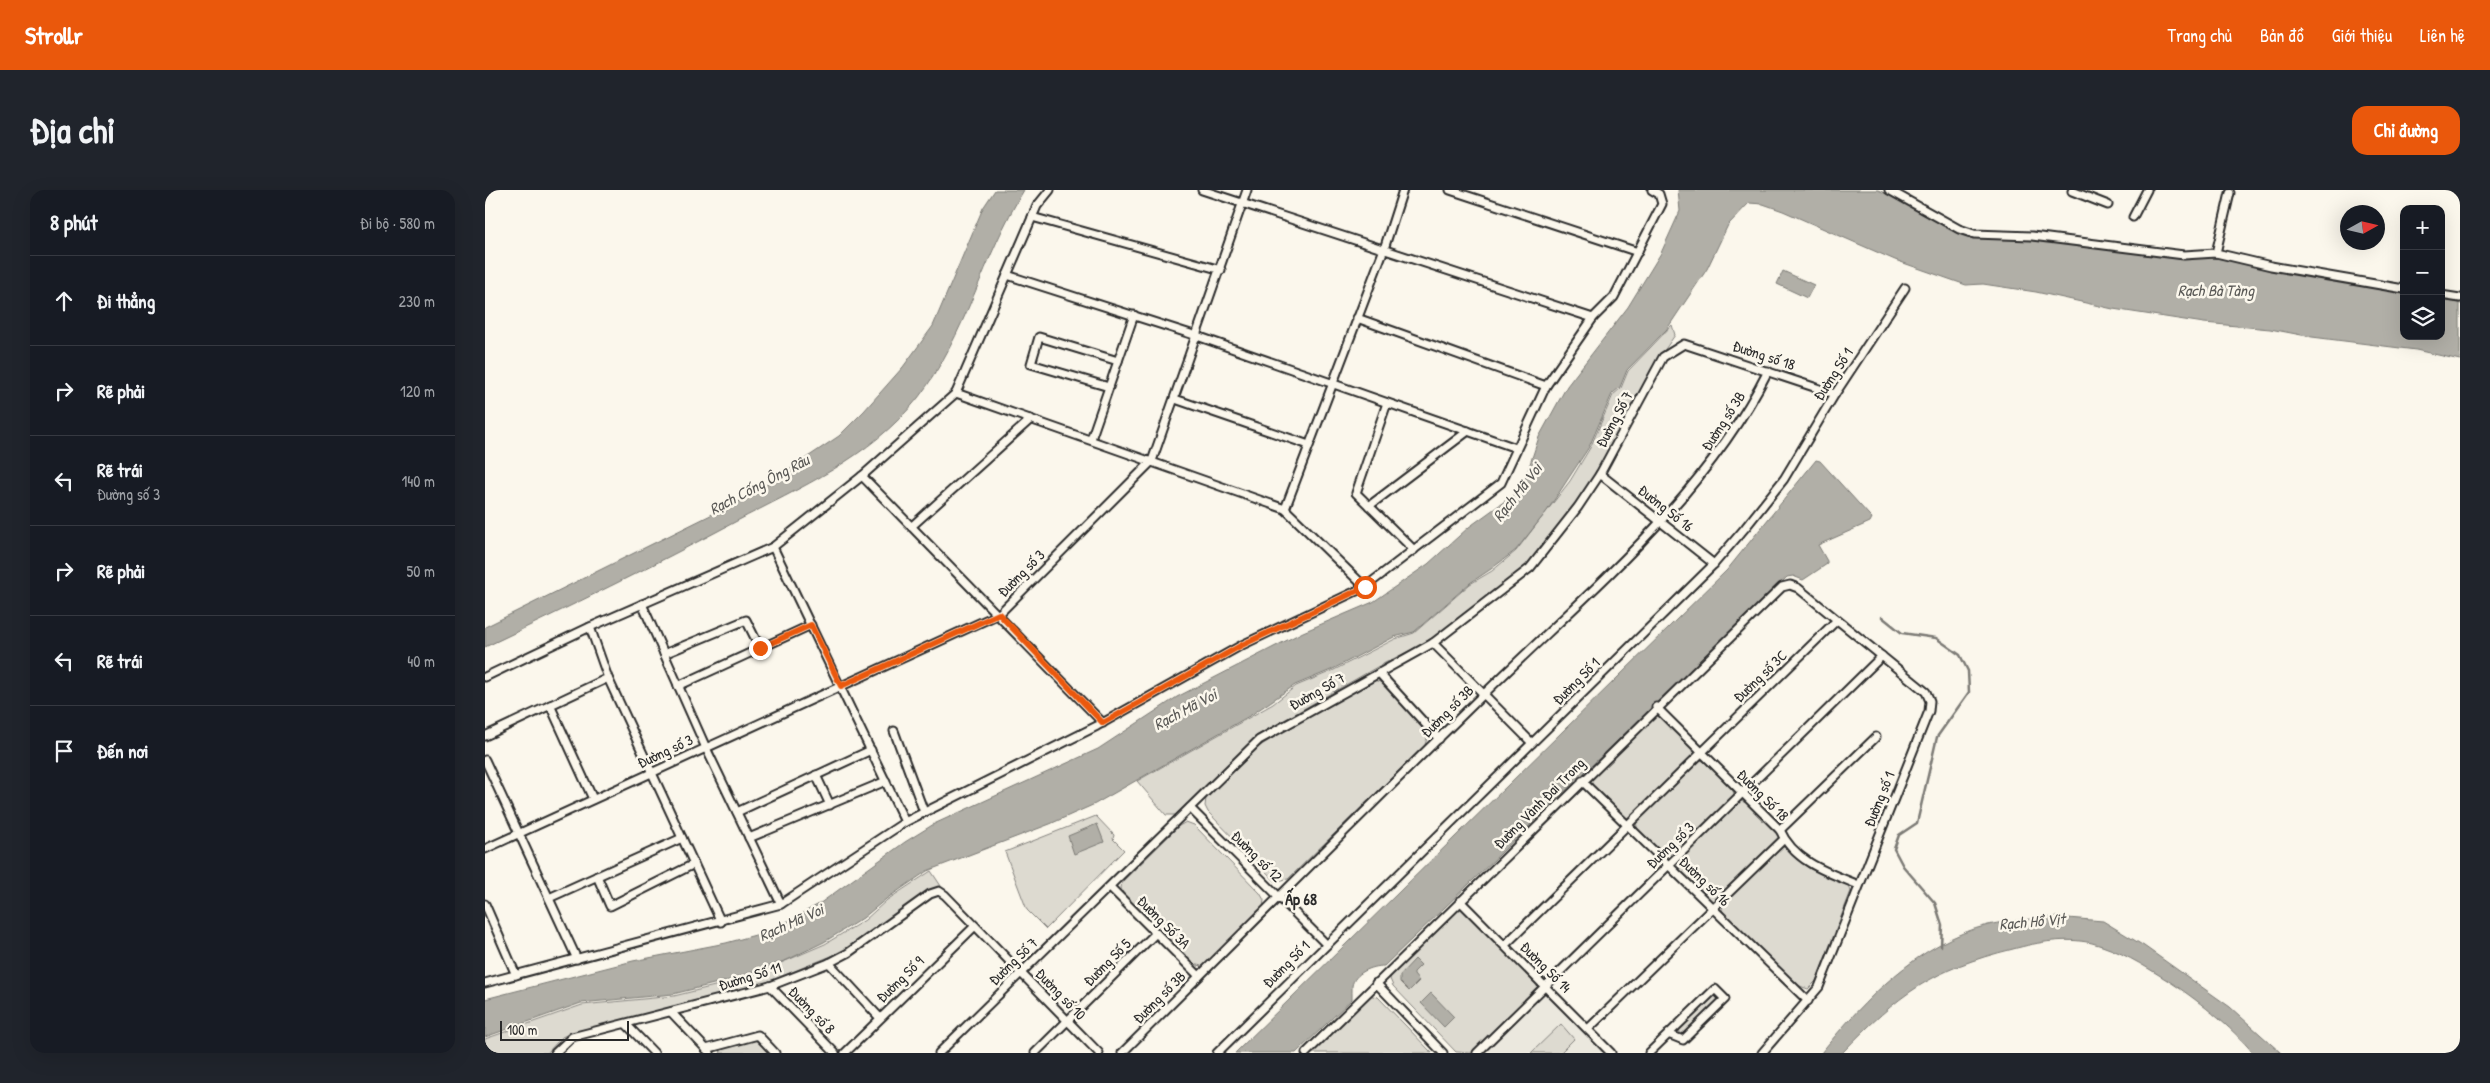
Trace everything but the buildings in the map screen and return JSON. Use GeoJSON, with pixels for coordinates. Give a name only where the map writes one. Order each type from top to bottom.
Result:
{"type":"FeatureCollection","features":[{"type":"Feature","properties":{"kind":"street"},"geometry":{"type":"LineString","coordinates":[[485,677],[590,626],[773,547],[862,476],[956,393],[1037,206],[1050,190]]}},
{"type":"Feature","properties":{"kind":"street"},"geometry":{"type":"LineString","coordinates":[[1202,190],[1593,318]]}},
{"type":"Feature","properties":{"kind":"street","name":"Đường số 3"},"geometry":{"type":"LineString","coordinates":[[485,849],[999,614],[1152,461],[1221,270],[1247,190]]}},
{"type":"Feature","properties":{"kind":"street"},"geometry":{"type":"LineString","coordinates":[[1285,509],[1384,250],[1403,190]]}},
{"type":"Feature","properties":{"kind":"street"},"geometry":{"type":"LineString","coordinates":[[1450,190],[1639,252]]}},
{"type":"Feature","properties":{"kind":"street"},"geometry":{"type":"LineString","coordinates":[[485,983],[721,922],[781,904],[905,822],[1103,723],[1242,645],[1365,587],[1501,483],[1546,386],[1593,318],[1614,296],[1639,252],[1662,204],[1659,194],[1652,190]]}},
{"type":"Feature","properties":{"kind":"street"},"geometry":{"type":"LineString","coordinates":[[1889,190],[1959,229],[1974,234],[2032,236],[2184,256],[2216,253],[2271,266],[2400,289]]}},
{"type":"Feature","properties":{"kind":"street"},"geometry":{"type":"LineString","coordinates":[[2073,191],[2108,205]]}},
{"type":"Feature","properties":{"kind":"street"},"geometry":{"type":"LineString","coordinates":[[2133,217],[2145,191]]}},
{"type":"Feature","properties":{"kind":"street"},"geometry":{"type":"LineString","coordinates":[[2216,253],[2230,193]]}},
{"type":"Feature","properties":{"kind":"street"},"geometry":{"type":"LineString","coordinates":[[1032,217],[1221,270]]}},
{"type":"Feature","properties":{"kind":"street"},"geometry":{"type":"LineString","coordinates":[[1007,275],[1197,336],[1516,448]]}},
{"type":"Feature","properties":{"kind":"street","name":"Đường Số 1"},"geometry":{"type":"LineString","coordinates":[[1217,1053],[1714,564],[1784,479],[1835,394],[1905,288]]}},
{"type":"Feature","properties":{"kind":"street"},"geometry":{"type":"LineString","coordinates":[[2445,296],[2460,298]]}},
{"type":"Feature","properties":{"kind":"street"},"geometry":{"type":"LineString","coordinates":[[1091,440],[1134,316]]}},
{"type":"Feature","properties":{"kind":"street"},"geometry":{"type":"LineString","coordinates":[[1357,318],[1546,386]]}},
{"type":"Feature","properties":{"kind":"street"},"geometry":{"type":"LineString","coordinates":[[1109,387],[1031,364],[1039,337],[1118,361]]}},
{"type":"Feature","properties":{"kind":"street","name":"Đường số 18"},"geometry":{"type":"LineString","coordinates":[[1684,344],[1835,394]]}},
{"type":"Feature","properties":{"kind":"street","name":"Đường Số 7"},"geometry":{"type":"LineString","coordinates":[[939,1053],[1259,740],[1433,643],[1530,568],[1579,507],[1600,474],[1663,357],[1684,344]]}},
{"type":"Feature","properties":{"kind":"street","name":"Đường số 3B"},"geometry":{"type":"LineString","coordinates":[[1121,1053],[1662,521],[1714,460],[1752,402],[1768,371]]}},
{"type":"Feature","properties":{"kind":"street"},"geometry":{"type":"LineString","coordinates":[[956,393],[1285,509],[1365,587]]}},
{"type":"Feature","properties":{"kind":"street"},"geometry":{"type":"LineString","coordinates":[[1175,399],[1309,445]]}},
{"type":"Feature","properties":{"kind":"street"},"geometry":{"type":"LineString","coordinates":[[1387,403],[1356,494],[1414,550]]}},
{"type":"Feature","properties":{"kind":"street"},"geometry":{"type":"LineString","coordinates":[[912,526],[1031,419]]}},
{"type":"Feature","properties":{"kind":"street"},"geometry":{"type":"LineString","coordinates":[[1369,506],[1468,431]]}},
{"type":"Feature","properties":{"kind":"street","name":"Đường Số 16"},"geometry":{"type":"LineString","coordinates":[[1600,474],[1662,521],[1714,564]]}},
{"type":"Feature","properties":{"kind":"street"},"geometry":{"type":"LineString","coordinates":[[862,476],[999,614],[1103,723]]}},
{"type":"Feature","properties":{"kind":"street"},"geometry":{"type":"LineString","coordinates":[[773,547],[905,822]]}},
{"type":"Feature","properties":{"kind":"street","name":"Đường Vành Đai Trong"},"geometry":{"type":"LineString","coordinates":[[1305,1053],[1656,707],[1782,587],[1790,585],[1798,588]]}},
{"type":"Feature","properties":{"kind":"street","name":"Đường số 1"},"geometry":{"type":"LineString","coordinates":[[1762,1053],[1819,987],[1929,711],[1930,701],[1926,692],[1798,588]]}},
{"type":"Feature","properties":{"kind":"street"},"geometry":{"type":"LineString","coordinates":[[642,604],[706,748],[781,904]]}},
{"type":"Feature","properties":{"kind":"street"},"geometry":{"type":"LineString","coordinates":[[664,654],[746,620],[760,648]]}},
{"type":"Feature","properties":{"kind":"street","name":"Đường số 3C"},"geometry":{"type":"LineString","coordinates":[[1702,752],[1837,620]]}},
{"type":"Feature","properties":{"kind":"street"},"geometry":{"type":"LineString","coordinates":[[678,686],[811,625]]}},
{"type":"Feature","properties":{"kind":"street"},"geometry":{"type":"LineString","coordinates":[[590,626],[609,678],[651,773],[721,922]]}},
{"type":"Feature","properties":{"kind":"street"},"geometry":{"type":"LineString","coordinates":[[1433,643],[1532,743]]}},
{"type":"Feature","properties":{"kind":"street","name":"Đường số 3"},"geometry":{"type":"LineString","coordinates":[[1477,1053],[1882,656]]}},
{"type":"Feature","properties":{"kind":"street"},"geometry":{"type":"LineString","coordinates":[[1379,673],[1439,739]]}},
{"type":"Feature","properties":{"kind":"street"},"geometry":{"type":"LineString","coordinates":[[485,736],[609,678]]}},
{"type":"Feature","properties":{"kind":"street"},"geometry":{"type":"LineString","coordinates":[[551,705],[593,799]]}},
{"type":"Feature","properties":{"kind":"street","name":"Đường Số 18"},"geometry":{"type":"LineString","coordinates":[[1656,707],[1780,830],[1784,839],[1812,866],[1859,885]]}},
{"type":"Feature","properties":{"kind":"street"},"geometry":{"type":"LineString","coordinates":[[894,731],[924,812]]}},
{"type":"Feature","properties":{"kind":"street"},"geometry":{"type":"LineString","coordinates":[[1780,830],[1876,737]]}},
{"type":"Feature","properties":{"kind":"street"},"geometry":{"type":"LineString","coordinates":[[737,812],[871,750]]}},
{"type":"Feature","properties":{"kind":"street"},"geometry":{"type":"LineString","coordinates":[[1505,945],[1702,752]]}},
{"type":"Feature","properties":{"kind":"street"},"geometry":{"type":"LineString","coordinates":[[485,760],[577,959]]}},
{"type":"Feature","properties":{"kind":"street"},"geometry":{"type":"LineString","coordinates":[[816,775],[830,804]]}},
{"type":"Feature","properties":{"kind":"street"},"geometry":{"type":"LineString","coordinates":[[749,838],[886,781]]}},
{"type":"Feature","properties":{"kind":"street","name":"Đường số 16"},"geometry":{"type":"LineString","coordinates":[[1582,781],[1808,1001]]}},
{"type":"Feature","properties":{"kind":"street","name":"Đường số 12"},"geometry":{"type":"LineString","coordinates":[[1190,808],[1326,944]]}},
{"type":"Feature","properties":{"kind":"street"},"geometry":{"type":"LineString","coordinates":[[549,898],[682,838]]}},
{"type":"Feature","properties":{"kind":"street"},"geometry":{"type":"LineString","coordinates":[[1588,1029],[1784,839]]}},
{"type":"Feature","properties":{"kind":"street"},"geometry":{"type":"LineString","coordinates":[[597,876],[610,906],[694,864]]}},
{"type":"Feature","properties":{"kind":"street","name":"Đường Số 3A"},"geometry":{"type":"LineString","coordinates":[[1110,887],[1199,976]]}},
{"type":"Feature","properties":{"kind":"street","name":"Đường số 10"},"geometry":{"type":"LineString","coordinates":[[939,891],[1099,1053]]}},
{"type":"Feature","properties":{"kind":"street","name":"Đường Số 11"},"geometry":{"type":"LineString","coordinates":[[558,1052],[572,1037],[770,986],[829,963],[848,953],[930,894],[939,891]]}},
{"type":"Feature","properties":{"kind":"street","name":"Đường Số 14"},"geometry":{"type":"LineString","coordinates":[[1460,901],[1611,1053]]}},
{"type":"Feature","properties":{"kind":"street"},"geometry":{"type":"LineString","coordinates":[[485,904],[516,975]]}},
{"type":"Feature","properties":{"kind":"street","name":"Đường Số 9"},"geometry":{"type":"LineString","coordinates":[[845,1053],[975,926]]}},
{"type":"Feature","properties":{"kind":"street","name":"Đường Số 5"},"geometry":{"type":"LineString","coordinates":[[1035,1053],[1156,933]]}},
{"type":"Feature","properties":{"kind":"street"},"geometry":{"type":"LineString","coordinates":[[829,963],[880,1018]]}},
{"type":"Feature","properties":{"kind":"street"},"geometry":{"type":"LineString","coordinates":[[1376,984],[1443,1053]]}},
{"type":"Feature","properties":{"kind":"street","name":"Đường số 8"},"geometry":{"type":"LineString","coordinates":[[770,986],[835,1053]]}},
{"type":"Feature","properties":{"kind":"street"},"geometry":{"type":"LineString","coordinates":[[1649,1053],[1668,1034],[1715,989],[1725,999],[1683,1040],[1668,1034]]}},
{"type":"Feature","properties":{"kind":"street"},"geometry":{"type":"LineString","coordinates":[[671,1012],[708,1051],[759,1035],[775,1053]]}},
{"type":"Feature","properties":{"kind":"street"},"geometry":{"type":"LineString","coordinates":[[626,1024],[654,1053]]}},
{"type":"Feature","properties":{"kind":"shaded area"},"geometry":{"type":"Polygon","coordinates":[[[1672,325],[1675,335],[1652,368],[1597,472],[1575,504],[1527,565],[1431,640],[1377,667],[1256,736],[1175,815],[1166,815],[1137,781],[1273,704],[1296,686],[1332,671],[1395,639],[1414,633],[1470,584],[1492,571],[1516,551],[1570,481],[1590,448],[1613,395],[1621,388],[1628,371],[1672,325]]]}},
{"type":"Feature","properties":{"kind":"shaded area"},"geometry":{"type":"Polygon","coordinates":[[[1374,680],[1383,683],[1424,730],[1427,738],[1425,745],[1288,879],[1275,881],[1208,812],[1205,806],[1206,798],[1260,746],[1328,704],[1374,680]]]}},
{"type":"Feature","properties":{"kind":"shaded area"},"geometry":{"type":"Polygon","coordinates":[[[1657,714],[1691,746],[1693,755],[1626,820],[1594,789],[1591,780],[1657,714]]]}},
{"type":"Feature","properties":{"kind":"shaded area"},"geometry":{"type":"Polygon","coordinates":[[[1699,760],[1709,764],[1720,774],[1730,786],[1734,795],[1677,853],[1666,855],[1638,831],[1636,822],[1699,760]]]}},
{"type":"Feature","properties":{"kind":"shaded area"},"geometry":{"type":"Polygon","coordinates":[[[1740,801],[1748,803],[1779,833],[1779,838],[1712,902],[1681,873],[1678,863],[1740,801]]]}},
{"type":"Feature","properties":{"kind":"shaded area"},"geometry":{"type":"Polygon","coordinates":[[[1096,816],[1114,835],[1113,839],[1124,850],[1046,929],[1027,910],[1005,852],[1096,816]]]}},
{"type":"Feature","properties":{"kind":"shaded area"},"geometry":{"type":"Polygon","coordinates":[[[1186,822],[1194,825],[1260,893],[1264,900],[1263,908],[1208,963],[1202,966],[1192,964],[1123,893],[1121,888],[1122,882],[1179,826],[1186,822]]]}},
{"type":"Feature","properties":{"kind":"shaded area"},"geometry":{"type":"Polygon","coordinates":[[[1783,847],[1791,850],[1810,869],[1839,879],[1851,891],[1816,981],[1808,989],[1797,985],[1724,915],[1722,909],[1724,902],[1775,851],[1783,847]]]}},
{"type":"Feature","properties":{"kind":"shaded area"},"geometry":{"type":"Polygon","coordinates":[[[931,871],[941,886],[928,890],[846,950],[765,983],[571,1033],[562,1037],[547,1053],[485,1053],[485,1039],[582,1005],[674,996],[731,982],[760,972],[825,944],[865,920],[887,900],[931,871]]]}},
{"type":"Feature","properties":{"kind":"shaded area"},"geometry":{"type":"Polygon","coordinates":[[[1458,908],[1463,908],[1539,987],[1473,1053],[1456,1052],[1393,986],[1390,979],[1392,973],[1458,908]]]}},
{"type":"Feature","properties":{"kind":"shaded area"},"geometry":{"type":"Polygon","coordinates":[[[1545,994],[1607,1053],[1483,1053],[1541,996],[1545,994]]]}},
{"type":"Feature","properties":{"kind":"shaded area"},"geometry":{"type":"Polygon","coordinates":[[[1368,995],[1378,997],[1432,1053],[1309,1053],[1368,995]]]}},
{"type":"Feature","properties":{"kind":"shaded area"},"geometry":{"type":"Polygon","coordinates":[[[1714,995],[1720,1000],[1684,1035],[1680,1033],[1679,1028],[1714,995]]]}},
{"type":"Feature","properties":{"kind":"shaded area"},"geometry":{"type":"Polygon","coordinates":[[[1561,1024],[1574,1039],[1560,1053],[1531,1053],[1561,1024]]]}},
{"type":"Feature","properties":{"kind":"shaded area"},"geometry":{"type":"Polygon","coordinates":[[[755,1040],[770,1053],[720,1053],[722,1049],[755,1040]]]}},
{"type":"Feature","properties":{"kind":"water"},"geometry":{"type":"Polygon","coordinates":[[[995,190],[1024,190],[997,242],[949,349],[935,374],[918,398],[878,438],[833,469],[785,496],[642,570],[485,647],[485,627],[751,495],[839,436],[903,367],[933,326],[983,208],[995,190]]]}},
{"type":"Feature","properties":{"kind":"water","name":"Rạch Bà Tàng"},"geometry":{"type":"Polygon","coordinates":[[[1678,190],[1878,190],[1919,209],[1943,226],[1966,235],[2221,257],[2276,270],[2400,293],[2400,340],[2445,340],[2445,301],[2460,303],[2460,360],[2416,350],[2312,337],[2270,329],[2204,323],[2113,309],[2036,292],[1983,284],[1966,285],[1895,260],[1783,211],[1763,204],[1749,203],[1728,225],[1707,269],[1667,329],[1627,370],[1620,387],[1612,394],[1589,447],[1547,511],[1516,550],[1470,583],[1414,632],[1394,637],[1331,670],[1295,685],[1251,715],[1095,804],[1050,824],[927,871],[886,899],[863,918],[824,942],[787,960],[730,980],[673,994],[581,1003],[485,1037],[485,999],[633,961],[726,943],[770,931],[819,904],[905,842],[934,824],[1098,749],[1177,697],[1303,632],[1373,602],[1428,564],[1469,527],[1516,493],[1523,485],[1539,437],[1567,386],[1628,307],[1661,253],[1680,211],[1678,190]]]}},
{"type":"Feature","properties":{"kind":"water"},"geometry":{"type":"Polygon","coordinates":[[[1783,271],[1814,285],[1807,298],[1777,284],[1783,271]]]}},
{"type":"Feature","properties":{"kind":"water"},"geometry":{"type":"Polygon","coordinates":[[[1816,460],[1820,461],[1872,518],[1870,522],[1818,545],[1827,564],[1803,580],[1793,576],[1787,577],[1384,966],[1374,967],[1356,977],[1352,986],[1352,999],[1296,1053],[1235,1053],[1727,570],[1816,460]]]}},
{"type":"Feature","properties":{"kind":"water"},"geometry":{"type":"Polygon","coordinates":[[[1097,824],[1104,842],[1074,854],[1068,836],[1097,824]]]}},
{"type":"Feature","properties":{"kind":"water","name":"Rạch Hồ Vịt"},"geometry":{"type":"Polygon","coordinates":[[[2056,917],[2103,921],[2144,946],[2230,1007],[2281,1053],[2253,1053],[2235,1033],[2201,1004],[2131,958],[2092,943],[2062,940],[2033,944],[1985,957],[1938,975],[1900,999],[1862,1032],[1842,1053],[1821,1053],[1875,994],[1916,959],[1939,945],[1963,933],[1988,925],[2056,917]]]}},
{"type":"Feature","properties":{"kind":"water"},"geometry":{"type":"Polygon","coordinates":[[[1415,959],[1421,965],[1414,972],[1419,981],[1409,991],[1400,982],[1400,975],[1415,959]]]}},
{"type":"Feature","properties":{"kind":"water"},"geometry":{"type":"Polygon","coordinates":[[[1431,993],[1454,1017],[1444,1027],[1421,1003],[1431,993]]]}},
{"type":"Feature","properties":{"kind":"waterway"},"geometry":{"type":"LineString","coordinates":[[1882,617],[1902,633],[1936,638],[1960,655],[1968,671],[1969,692],[1937,737],[1917,823],[1899,835],[1894,849],[1903,866],[1935,903],[1942,925],[1941,946]]}},
{"type":"Feature","properties":{"kind":"district","name":"Ấp 68"},"geometry":{"type":"Point","coordinates":[1301,899]}},
{"type":"Feature","properties":{"kind":"route"},"geometry":{"type":"LineString","coordinates":[[760,648],[811,625],[841,686],[999,614],[1103,723],[1242,645],[1365,587]]}},
{"type":"Feature","properties":{"kind":"water label","name":"Rạch Cống Ông Râu"},"geometry":{"type":"Point","coordinates":[759,484]}},
{"type":"Feature","properties":{"kind":"water label","name":"Rạch Mã Voi"},"geometry":{"type":"Point","coordinates":[1517,492]}},
{"type":"Feature","properties":{"kind":"water label","name":"Rạch Mã Voi"},"geometry":{"type":"Point","coordinates":[1185,709]}},
{"type":"Feature","properties":{"kind":"water label","name":"Rạch Mã Voi"},"geometry":{"type":"Point","coordinates":[791,922]}}]}
